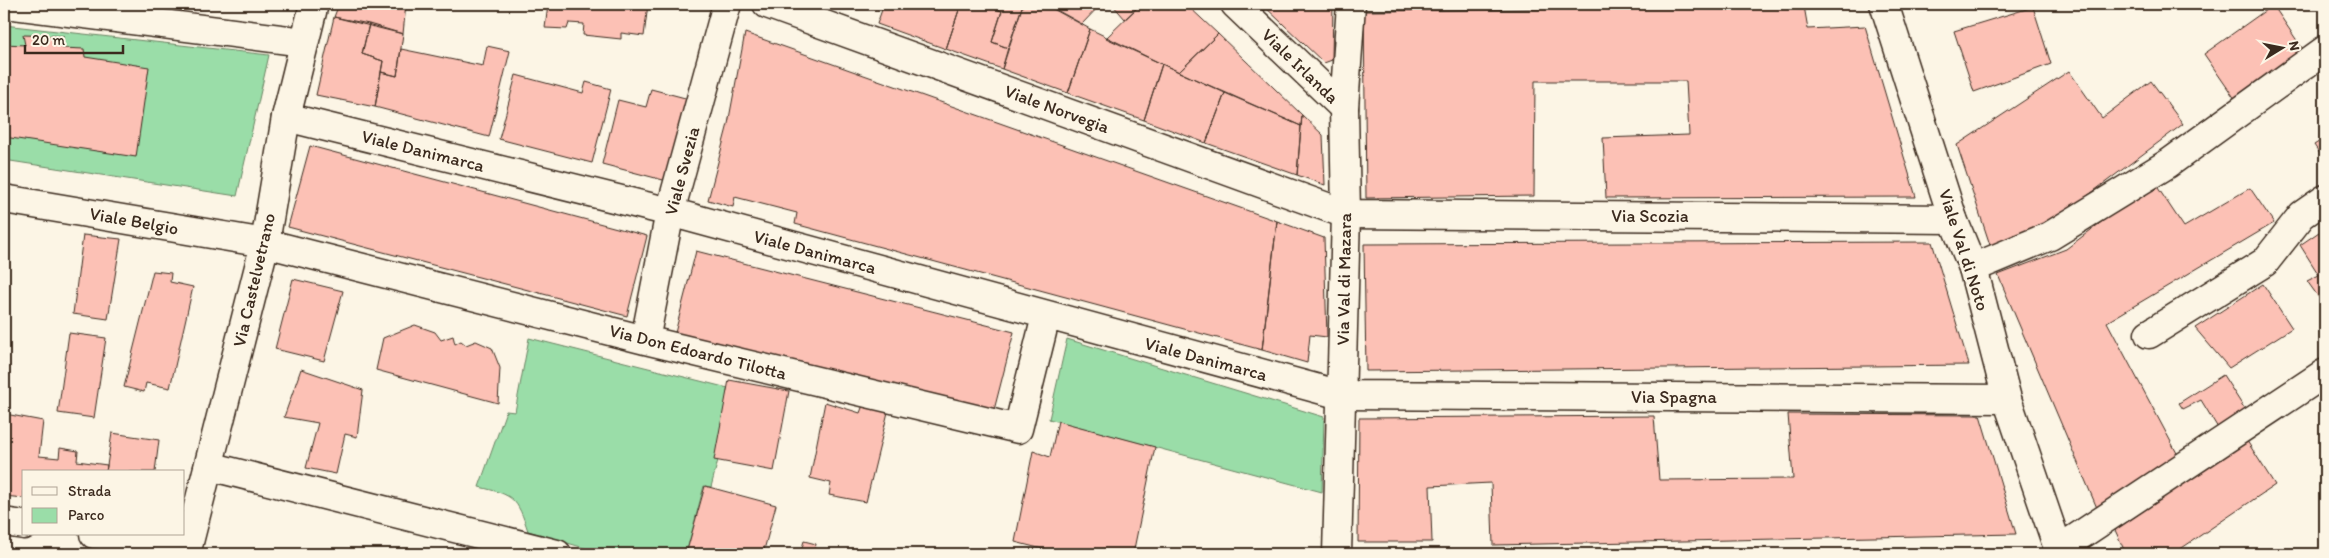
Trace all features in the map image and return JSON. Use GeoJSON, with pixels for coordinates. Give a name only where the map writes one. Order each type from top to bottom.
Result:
{"type":"FeatureCollection","features":[{"type":"Feature","properties":{"kind":"street"},"geometry":{"type":"LineString","coordinates":[[6,4],[304,42]]}},
{"type":"Feature","properties":{"kind":"street","name":"Via Castelvetrano"},"geometry":{"type":"LineString","coordinates":[[188,548],[264,242],[286,117],[314,4]]}},
{"type":"Feature","properties":{"kind":"street","name":"Viale Svezia"},"geometry":{"type":"LineString","coordinates":[[645,340],[670,212],[727,4]]}},
{"type":"Feature","properties":{"kind":"street","name":"Viale Norvegia"},"geometry":{"type":"LineString","coordinates":[[767,4],[1346,214]]}},
{"type":"Feature","properties":{"kind":"street","name":"Viale Irlanda"},"geometry":{"type":"LineString","coordinates":[[1235,4],[1344,108]]}},
{"type":"Feature","properties":{"kind":"street","name":"Via Val di Mazara"},"geometry":{"type":"LineString","coordinates":[[1337,554],[1346,214],[1344,108],[1351,4]]}},
{"type":"Feature","properties":{"kind":"street","name":"Viale Val di Noto"},"geometry":{"type":"LineString","coordinates":[[1884,4],[1953,218],[1973,268],[2007,399],[2059,552]]}},
{"type":"Feature","properties":{"kind":"street"},"geometry":{"type":"LineString","coordinates":[[1973,268],[2050,236],[2169,163],[2325,50]]}},
{"type":"Feature","properties":{"kind":"street","name":"Viale Danimarca"},"geometry":{"type":"LineString","coordinates":[[286,117],[670,212],[1341,395]]}},
{"type":"Feature","properties":{"kind":"street","name":"Viale Belgio"},"geometry":{"type":"LineString","coordinates":[[4,199],[264,242]]}},
{"type":"Feature","properties":{"kind":"street"},"geometry":{"type":"LineString","coordinates":[[2149,334],[2265,262],[2302,215],[2325,199]]}},
{"type":"Feature","properties":{"kind":"street","name":"Via Scozia"},"geometry":{"type":"LineString","coordinates":[[1346,214],[1953,218]]}},
{"type":"Feature","properties":{"kind":"street","name":"Via Don Edoardo Tilotta"},"geometry":{"type":"LineString","coordinates":[[264,242],[645,340],[1018,429],[1046,316]]}},
{"type":"Feature","properties":{"kind":"street"},"geometry":{"type":"LineString","coordinates":[[2059,552],[2325,373]]}},
{"type":"Feature","properties":{"kind":"street","name":"Via Spagna"},"geometry":{"type":"LineString","coordinates":[[1341,395],[2007,399]]}},
{"type":"Feature","properties":{"kind":"street"},"geometry":{"type":"LineString","coordinates":[[209,466],[557,554]]}},
{"type":"Feature","properties":{"kind":"street"},"geometry":{"type":"LineString","coordinates":[[4,522],[22,525]]}},
{"type":"Feature","properties":{"kind":"street"},"geometry":{"type":"LineString","coordinates":[[99,536],[129,547],[188,548]]}},
{"type":"Feature","properties":{"kind":"green space"},"geometry":{"type":"Polygon","coordinates":[[[4,25],[269,55],[237,196],[4,160],[4,25]]]}},
{"type":"Feature","properties":{"kind":"green space"},"geometry":{"type":"Polygon","coordinates":[[[529,338],[728,388],[718,460],[711,487],[704,486],[686,554],[604,554],[528,531],[521,511],[512,500],[500,493],[479,487],[506,411],[515,412],[529,338]]]}},
{"type":"Feature","properties":{"kind":"green space"},"geometry":{"type":"Polygon","coordinates":[[[1067,339],[1324,417],[1322,492],[1049,419],[1067,339]]]}},
{"type":"Feature","properties":{"kind":"building"},"geometry":{"type":"Polygon","coordinates":[[[339,4],[406,4],[403,34],[334,17],[339,4]]]}},
{"type":"Feature","properties":{"kind":"building"},"geometry":{"type":"Polygon","coordinates":[[[541,4],[648,4],[644,36],[621,33],[621,39],[583,35],[584,24],[569,23],[567,29],[545,28],[548,5],[541,4]]]}},
{"type":"Feature","properties":{"kind":"building"},"geometry":{"type":"Polygon","coordinates":[[[884,4],[961,4],[946,49],[877,24],[884,4]]]}},
{"type":"Feature","properties":{"kind":"building"},"geometry":{"type":"Polygon","coordinates":[[[961,4],[982,4],[1002,11],[992,42],[1008,48],[1002,69],[946,49],[961,4]]]}},
{"type":"Feature","properties":{"kind":"building"},"geometry":{"type":"Polygon","coordinates":[[[982,4],[1023,4],[1008,48],[992,42],[1002,11],[982,4]]]}},
{"type":"Feature","properties":{"kind":"building"},"geometry":{"type":"Polygon","coordinates":[[[1023,4],[1044,4],[1090,29],[1068,93],[1002,69],[1023,4]]]}},
{"type":"Feature","properties":{"kind":"building"},"geometry":{"type":"Polygon","coordinates":[[[1057,4],[1101,4],[1082,24],[1053,8],[1057,4]]]}},
{"type":"Feature","properties":{"kind":"building"},"geometry":{"type":"Polygon","coordinates":[[[1112,4],[1141,4],[1125,19],[1112,4]]]}},
{"type":"Feature","properties":{"kind":"building"},"geometry":{"type":"Polygon","coordinates":[[[1141,4],[1186,4],[1218,34],[1179,72],[1106,38],[1141,4]]]}},
{"type":"Feature","properties":{"kind":"building"},"geometry":{"type":"Polygon","coordinates":[[[1262,4],[1333,4],[1332,60],[1324,63],[1262,4]]]}},
{"type":"Feature","properties":{"kind":"building"},"geometry":{"type":"Polygon","coordinates":[[[2273,5],[2304,51],[2235,99],[2204,54],[2273,5]]]}},
{"type":"Feature","properties":{"kind":"building"},"geometry":{"type":"Polygon","coordinates":[[[1804,6],[1808,29],[1865,26],[1916,197],[1606,198],[1603,138],[1689,135],[1686,81],[1535,81],[1534,196],[1366,198],[1364,11],[1804,6]]]}},
{"type":"Feature","properties":{"kind":"building"},"geometry":{"type":"Polygon","coordinates":[[[2033,7],[2051,64],[1974,92],[1954,31],[2033,7]]]}},
{"type":"Feature","properties":{"kind":"building"},"geometry":{"type":"Polygon","coordinates":[[[334,17],[369,24],[362,54],[383,61],[375,107],[316,95],[334,17]]]}},
{"type":"Feature","properties":{"kind":"building"},"geometry":{"type":"Polygon","coordinates":[[[369,24],[403,34],[397,76],[381,72],[383,61],[362,54],[369,24]]]}},
{"type":"Feature","properties":{"kind":"building"},"geometry":{"type":"Polygon","coordinates":[[[1090,29],[1162,64],[1144,120],[1068,93],[1090,29]]]}},
{"type":"Feature","properties":{"kind":"building"},"geometry":{"type":"Polygon","coordinates":[[[745,33],[1277,221],[1262,350],[795,224],[797,213],[735,197],[733,207],[708,200],[728,124],[745,33]]]}},
{"type":"Feature","properties":{"kind":"building"},"geometry":{"type":"Polygon","coordinates":[[[1218,34],[1302,115],[1301,126],[1179,72],[1218,34]]]}},
{"type":"Feature","properties":{"kind":"building"},"geometry":{"type":"Polygon","coordinates":[[[23,35],[63,36],[62,48],[84,49],[85,57],[149,67],[136,157],[4,137],[4,44],[25,45],[23,35]]]}},
{"type":"Feature","properties":{"kind":"building"},"geometry":{"type":"Polygon","coordinates":[[[487,46],[510,51],[489,137],[375,107],[381,72],[397,76],[401,49],[483,66],[487,46]]]}},
{"type":"Feature","properties":{"kind":"building"},"geometry":{"type":"Polygon","coordinates":[[[1162,64],[1225,93],[1206,143],[1144,120],[1162,64]]]}},
{"type":"Feature","properties":{"kind":"building"},"geometry":{"type":"Polygon","coordinates":[[[2069,71],[2102,118],[2151,81],[2183,124],[2070,209],[1992,251],[1957,145],[2069,71]]]}},
{"type":"Feature","properties":{"kind":"building"},"geometry":{"type":"Polygon","coordinates":[[[516,75],[583,93],[586,82],[611,89],[592,163],[499,139],[516,75]]]}},
{"type":"Feature","properties":{"kind":"building"},"geometry":{"type":"Polygon","coordinates":[[[651,89],[689,99],[667,181],[602,164],[618,100],[646,107],[651,89]]]}},
{"type":"Feature","properties":{"kind":"building"},"geometry":{"type":"Polygon","coordinates":[[[1225,93],[1301,126],[1297,175],[1206,143],[1225,93]]]}},
{"type":"Feature","properties":{"kind":"building"},"geometry":{"type":"Polygon","coordinates":[[[1302,115],[1323,135],[1325,185],[1297,175],[1302,115]]]}},
{"type":"Feature","properties":{"kind":"building"},"geometry":{"type":"Polygon","coordinates":[[[2325,138],[2325,161],[2314,145],[2325,138]]]}},
{"type":"Feature","properties":{"kind":"building"},"geometry":{"type":"Polygon","coordinates":[[[310,146],[647,236],[627,316],[288,227],[310,146]]]}},
{"type":"Feature","properties":{"kind":"building"},"geometry":{"type":"Polygon","coordinates":[[[2154,182],[2184,227],[2250,188],[2274,223],[2107,322],[2179,457],[2097,508],[1998,275],[2066,249],[2154,182]]]}},
{"type":"Feature","properties":{"kind":"building"},"geometry":{"type":"Polygon","coordinates":[[[1277,221],[1324,238],[1327,337],[1310,335],[1307,363],[1262,350],[1277,221]]]}},
{"type":"Feature","properties":{"kind":"building"},"geometry":{"type":"Polygon","coordinates":[[[2319,232],[2325,242],[2325,300],[2322,302],[2307,281],[2319,275],[2300,245],[2319,232]]]}},
{"type":"Feature","properties":{"kind":"building"},"geometry":{"type":"Polygon","coordinates":[[[83,235],[121,239],[108,319],[73,314],[83,235]]]}},
{"type":"Feature","properties":{"kind":"building"},"geometry":{"type":"Polygon","coordinates":[[[1932,242],[1969,365],[1366,371],[1364,244],[1932,242]]]}},
{"type":"Feature","properties":{"kind":"building"},"geometry":{"type":"Polygon","coordinates":[[[696,251],[1014,332],[993,414],[675,333],[696,251]]]}},
{"type":"Feature","properties":{"kind":"building"},"geometry":{"type":"Polygon","coordinates":[[[153,271],[171,273],[170,282],[193,287],[170,388],[146,383],[144,392],[124,387],[153,271]]]}},
{"type":"Feature","properties":{"kind":"building"},"geometry":{"type":"Polygon","coordinates":[[[293,279],[343,291],[324,361],[275,349],[293,279]]]}},
{"type":"Feature","properties":{"kind":"building"},"geometry":{"type":"Polygon","coordinates":[[[2263,284],[2292,328],[2229,368],[2195,328],[2263,284]]]}},
{"type":"Feature","properties":{"kind":"building"},"geometry":{"type":"Polygon","coordinates":[[[415,325],[435,332],[441,340],[453,336],[455,344],[461,341],[466,345],[476,341],[492,348],[500,368],[498,403],[376,370],[383,338],[415,325]]]}},
{"type":"Feature","properties":{"kind":"building"},"geometry":{"type":"Polygon","coordinates":[[[69,333],[106,338],[94,418],[58,413],[69,333]]]}},
{"type":"Feature","properties":{"kind":"building"},"geometry":{"type":"Polygon","coordinates":[[[301,369],[363,390],[357,437],[345,434],[336,474],[306,468],[318,423],[284,417],[301,369]]]}},
{"type":"Feature","properties":{"kind":"building"},"geometry":{"type":"Polygon","coordinates":[[[2223,375],[2248,414],[2221,433],[2201,400],[2183,409],[2179,403],[2223,375]]]}},
{"type":"Feature","properties":{"kind":"building"},"geometry":{"type":"Polygon","coordinates":[[[729,380],[789,391],[774,471],[714,460],[729,380]]]}},
{"type":"Feature","properties":{"kind":"building"},"geometry":{"type":"Polygon","coordinates":[[[825,402],[860,413],[863,405],[888,412],[866,502],[829,495],[831,483],[810,478],[825,402]]]}},
{"type":"Feature","properties":{"kind":"building"},"geometry":{"type":"Polygon","coordinates":[[[5,414],[43,421],[39,456],[59,458],[60,448],[78,451],[77,461],[107,465],[106,470],[22,470],[22,498],[4,496],[5,414]]]}},
{"type":"Feature","properties":{"kind":"building"},"geometry":{"type":"Polygon","coordinates":[[[1788,414],[1980,415],[2016,534],[1493,545],[1491,483],[1430,486],[1432,542],[1358,542],[1359,418],[1654,416],[1659,480],[1793,479],[1788,414]]]}},
{"type":"Feature","properties":{"kind":"building"},"geometry":{"type":"Polygon","coordinates":[[[1058,421],[1155,447],[1133,554],[1062,554],[1015,542],[1033,451],[1050,457],[1058,421]]]}},
{"type":"Feature","properties":{"kind":"building"},"geometry":{"type":"Polygon","coordinates":[[[112,433],[159,440],[155,470],[106,470],[112,433]]]}},
{"type":"Feature","properties":{"kind":"building"},"geometry":{"type":"Polygon","coordinates":[[[2247,441],[2275,485],[2173,554],[2126,554],[2115,530],[2247,441]]]}},
{"type":"Feature","properties":{"kind":"building"},"geometry":{"type":"Polygon","coordinates":[[[705,486],[776,505],[763,554],[686,554],[705,486]]]}},
{"type":"Feature","properties":{"kind":"building"},"geometry":{"type":"Polygon","coordinates":[[[804,541],[816,544],[814,554],[800,554],[804,541]]]}}]}
